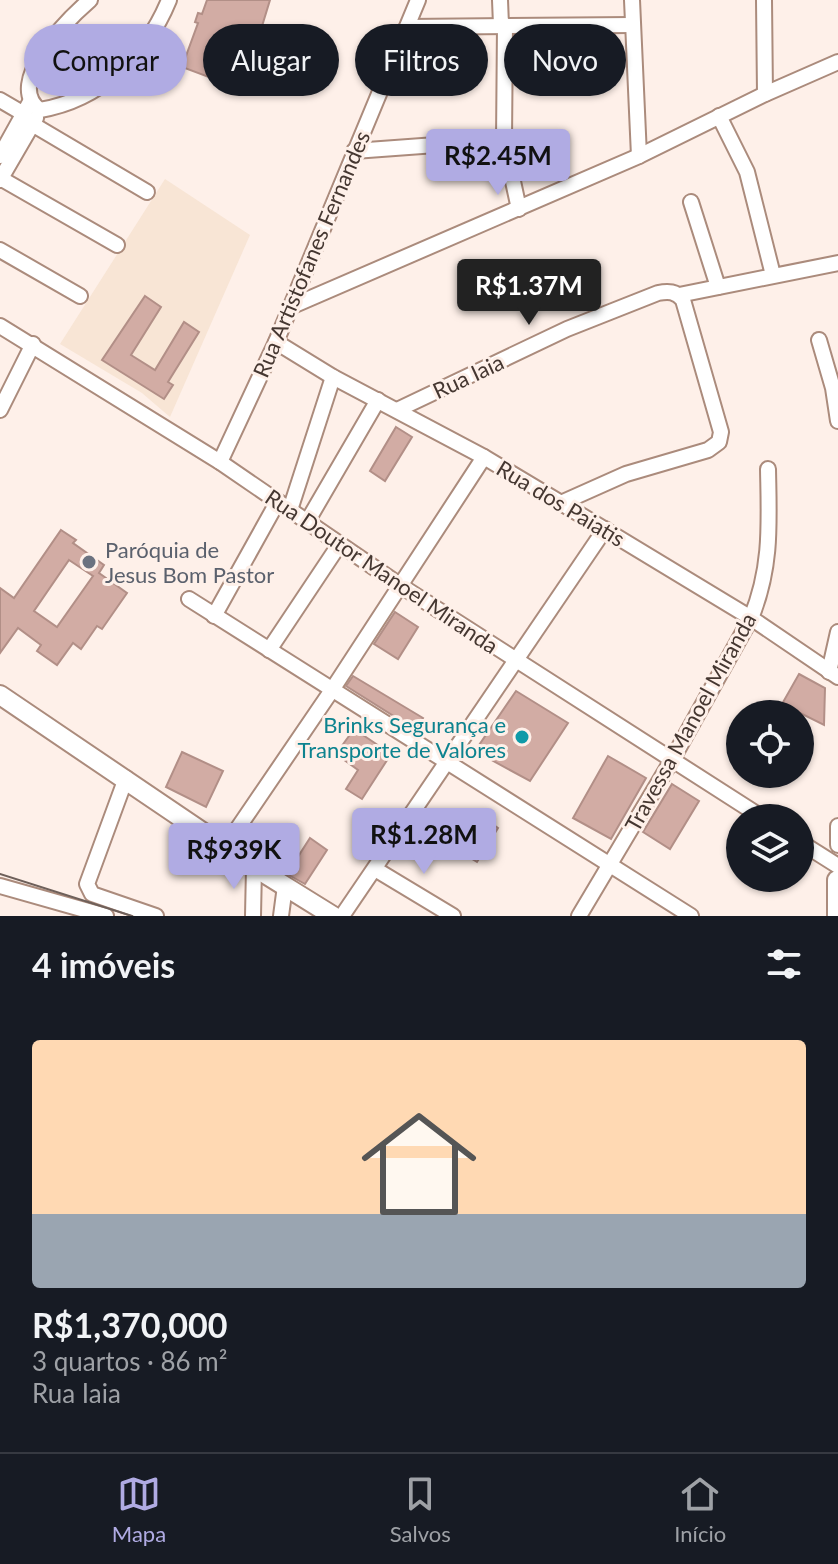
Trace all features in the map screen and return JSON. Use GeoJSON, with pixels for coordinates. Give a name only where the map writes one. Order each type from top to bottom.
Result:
{"type":"FeatureCollection","features":[{"type":"Feature","properties":{"kind":"main road"},"geometry":{"type":"LineString","coordinates":[[0,695],[254,867],[333,916]]}},
{"type":"Feature","properties":{"kind":"main road"},"geometry":{"type":"LineString","coordinates":[[837,916],[838,875]]}},
{"type":"Feature","properties":{"kind":"street"},"geometry":{"type":"LineString","coordinates":[[90,0],[57,34],[33,71],[28,89],[32,113],[0,179],[117,245]]}},
{"type":"Feature","properties":{"kind":"street"},"geometry":{"type":"LineString","coordinates":[[0,156],[32,113],[86,96],[118,73],[149,38],[169,0]]}},
{"type":"Feature","properties":{"kind":"street","name":"Rua Artistofanes Fernandes"},"geometry":{"type":"LineString","coordinates":[[408,24],[418,0]]}},
{"type":"Feature","properties":{"kind":"street"},"geometry":{"type":"LineString","coordinates":[[500,0],[504,140],[519,209]]}},
{"type":"Feature","properties":{"kind":"street"},"geometry":{"type":"LineString","coordinates":[[632,0],[639,156]]}},
{"type":"Feature","properties":{"kind":"street"},"geometry":{"type":"LineString","coordinates":[[764,0],[765,94]]}},
{"type":"Feature","properties":{"kind":"street"},"geometry":{"type":"LineString","coordinates":[[488,25],[633,25]]}},
{"type":"Feature","properties":{"kind":"street"},"geometry":{"type":"LineString","coordinates":[[290,307],[639,156],[838,62]]}},
{"type":"Feature","properties":{"kind":"street","name":"Rua Artistofanes Fernandes"},"geometry":{"type":"LineString","coordinates":[[220,462],[276,342],[378,96]]}},
{"type":"Feature","properties":{"kind":"street"},"geometry":{"type":"LineString","coordinates":[[0,100],[32,113],[147,192]]}},
{"type":"Feature","properties":{"kind":"street"},"geometry":{"type":"LineString","coordinates":[[719,116],[747,172],[773,275]]}},
{"type":"Feature","properties":{"kind":"street"},"geometry":{"type":"LineString","coordinates":[[354,151],[504,140]]}},
{"type":"Feature","properties":{"kind":"street"},"geometry":{"type":"LineString","coordinates":[[691,202],[718,287]]}},
{"type":"Feature","properties":{"kind":"street"},"geometry":{"type":"LineString","coordinates":[[0,250],[80,296]]}},
{"type":"Feature","properties":{"kind":"street","name":"Rua Iaia"},"geometry":{"type":"LineString","coordinates":[[397,410],[567,329],[658,293],[718,287],[838,263]]}},
{"type":"Feature","properties":{"kind":"street"},"geometry":{"type":"LineString","coordinates":[[561,503],[626,474],[708,450],[719,442],[721,432],[683,300],[675,293]]}},
{"type":"Feature","properties":{"kind":"street","name":"Rua Doutor Manoel Miranda"},"geometry":{"type":"LineString","coordinates":[[0,326],[220,462],[401,586],[741,804]]}},
{"type":"Feature","properties":{"kind":"street"},"geometry":{"type":"LineString","coordinates":[[819,340],[833,388],[838,421]]}},
{"type":"Feature","properties":{"kind":"street","name":"Rua dos Paiatis"},"geometry":{"type":"LineString","coordinates":[[276,342],[333,377],[484,457],[605,529],[751,618],[834,675]]}},
{"type":"Feature","properties":{"kind":"street"},"geometry":{"type":"LineString","coordinates":[[0,410],[33,344]]}},
{"type":"Feature","properties":{"kind":"street"},"geometry":{"type":"LineString","coordinates":[[214,616],[284,506],[333,377]]}},
{"type":"Feature","properties":{"kind":"street"},"geometry":{"type":"LineString","coordinates":[[307,522],[378,400]]}},
{"type":"Feature","properties":{"kind":"street"},"geometry":{"type":"LineString","coordinates":[[225,847],[484,457]]}},
{"type":"Feature","properties":{"kind":"street","name":"Travessa Manoel Miranda"},"geometry":{"type":"LineString","coordinates":[[579,916],[672,760],[751,618],[768,563],[768,469]]}},
{"type":"Feature","properties":{"kind":"street"},"geometry":{"type":"LineString","coordinates":[[342,916],[605,529]]}},
{"type":"Feature","properties":{"kind":"street"},"geometry":{"type":"LineString","coordinates":[[269,650],[339,545]]}},
{"type":"Feature","properties":{"kind":"street"},"geometry":{"type":"LineString","coordinates":[[189,599],[691,916]]}},
{"type":"Feature","properties":{"kind":"street"},"geometry":{"type":"LineString","coordinates":[[834,675],[838,632]]}},
{"type":"Feature","properties":{"kind":"street"},"geometry":{"type":"LineString","coordinates":[[126,778],[87,884],[92,894],[156,916]]}},
{"type":"Feature","properties":{"kind":"street"},"geometry":{"type":"LineString","coordinates":[[838,826],[838,845]]}},
{"type":"Feature","properties":{"kind":"street"},"geometry":{"type":"LineString","coordinates":[[814,853],[838,875]]}},
{"type":"Feature","properties":{"kind":"street"},"geometry":{"type":"LineString","coordinates":[[253,916],[254,867]]}},
{"type":"Feature","properties":{"kind":"street"},"geometry":{"type":"LineString","coordinates":[[375,869],[453,916]]}},
{"type":"Feature","properties":{"kind":"street"},"geometry":{"type":"LineString","coordinates":[[0,886],[53,908],[106,916]]}},
{"type":"Feature","properties":{"kind":"street"},"geometry":{"type":"LineString","coordinates":[[281,916],[285,886]]}},
{"type":"Feature","properties":{"kind":"shaded area"},"geometry":{"type":"Polygon","coordinates":[[[165,179],[250,235],[170,417],[142,393],[60,344],[165,179]]]}},
{"type":"Feature","properties":{"kind":"building"},"geometry":{"type":"Polygon","coordinates":[[[207,0],[270,0],[263,24],[203,24],[203,75],[187,69],[187,53],[198,23],[195,22],[198,13],[202,14],[207,0]]]}},
{"type":"Feature","properties":{"kind":"building"},"geometry":{"type":"Polygon","coordinates":[[[145,296],[161,307],[131,355],[155,370],[184,322],[199,332],[168,382],[173,385],[164,399],[102,360],[145,296]]]}},
{"type":"Feature","properties":{"kind":"building"},"geometry":{"type":"Polygon","coordinates":[[[396,427],[412,437],[385,481],[370,471],[396,427]]]}},
{"type":"Feature","properties":{"kind":"building"},"geometry":{"type":"Polygon","coordinates":[[[61,530],[76,540],[73,543],[104,565],[99,573],[127,593],[102,629],[97,626],[81,649],[73,643],[57,665],[37,651],[41,645],[18,628],[0,653],[0,588],[14,598],[61,530]],[[69,560],[34,611],[57,627],[93,576],[69,560]]]}},
{"type":"Feature","properties":{"kind":"building"},"geometry":{"type":"Polygon","coordinates":[[[395,612],[418,627],[398,659],[374,644],[395,612]]]}},
{"type":"Feature","properties":{"kind":"building"},"geometry":{"type":"Polygon","coordinates":[[[799,674],[825,688],[824,725],[814,720],[814,700],[784,700],[799,674]]]}},
{"type":"Feature","properties":{"kind":"building"},"geometry":{"type":"Polygon","coordinates":[[[353,676],[423,718],[416,730],[346,686],[353,676]]]}},
{"type":"Feature","properties":{"kind":"building","name":"Brinks Segurança e Transporte de Valores"},"geometry":{"type":"Polygon","coordinates":[[[516,691],[568,723],[530,781],[475,751],[516,691]]]}},
{"type":"Feature","properties":{"kind":"building"},"geometry":{"type":"Polygon","coordinates":[[[354,729],[391,754],[362,799],[346,789],[358,770],[336,754],[354,729]]]}},
{"type":"Feature","properties":{"kind":"building"},"geometry":{"type":"Polygon","coordinates":[[[182,752],[223,771],[206,807],[166,787],[182,752]]]}},
{"type":"Feature","properties":{"kind":"building"},"geometry":{"type":"Polygon","coordinates":[[[608,756],[646,778],[611,839],[573,818],[608,756]]]}},
{"type":"Feature","properties":{"kind":"building"},"geometry":{"type":"Polygon","coordinates":[[[672,784],[699,801],[670,849],[643,832],[672,784]]]}},
{"type":"Feature","properties":{"kind":"building"},"geometry":{"type":"Polygon","coordinates":[[[481,816],[498,828],[477,862],[459,851],[481,816]]]}},
{"type":"Feature","properties":{"kind":"building"},"geometry":{"type":"Polygon","coordinates":[[[310,838],[327,850],[305,884],[287,874],[310,838]]]}},
{"type":"Feature","properties":{"kind":"tram line"},"geometry":{"type":"LineString","coordinates":[[0,874],[132,916]]}},
{"type":"Feature","properties":{"kind":"place","name":"Paróquia de Jesus Bom Pastor"},"geometry":{"type":"Point","coordinates":[89,562]}},
{"type":"Feature","properties":{"kind":"place","name":"Brinks Segurança e Transporte de Valores"},"geometry":{"type":"Point","coordinates":[522,737]}}]}
